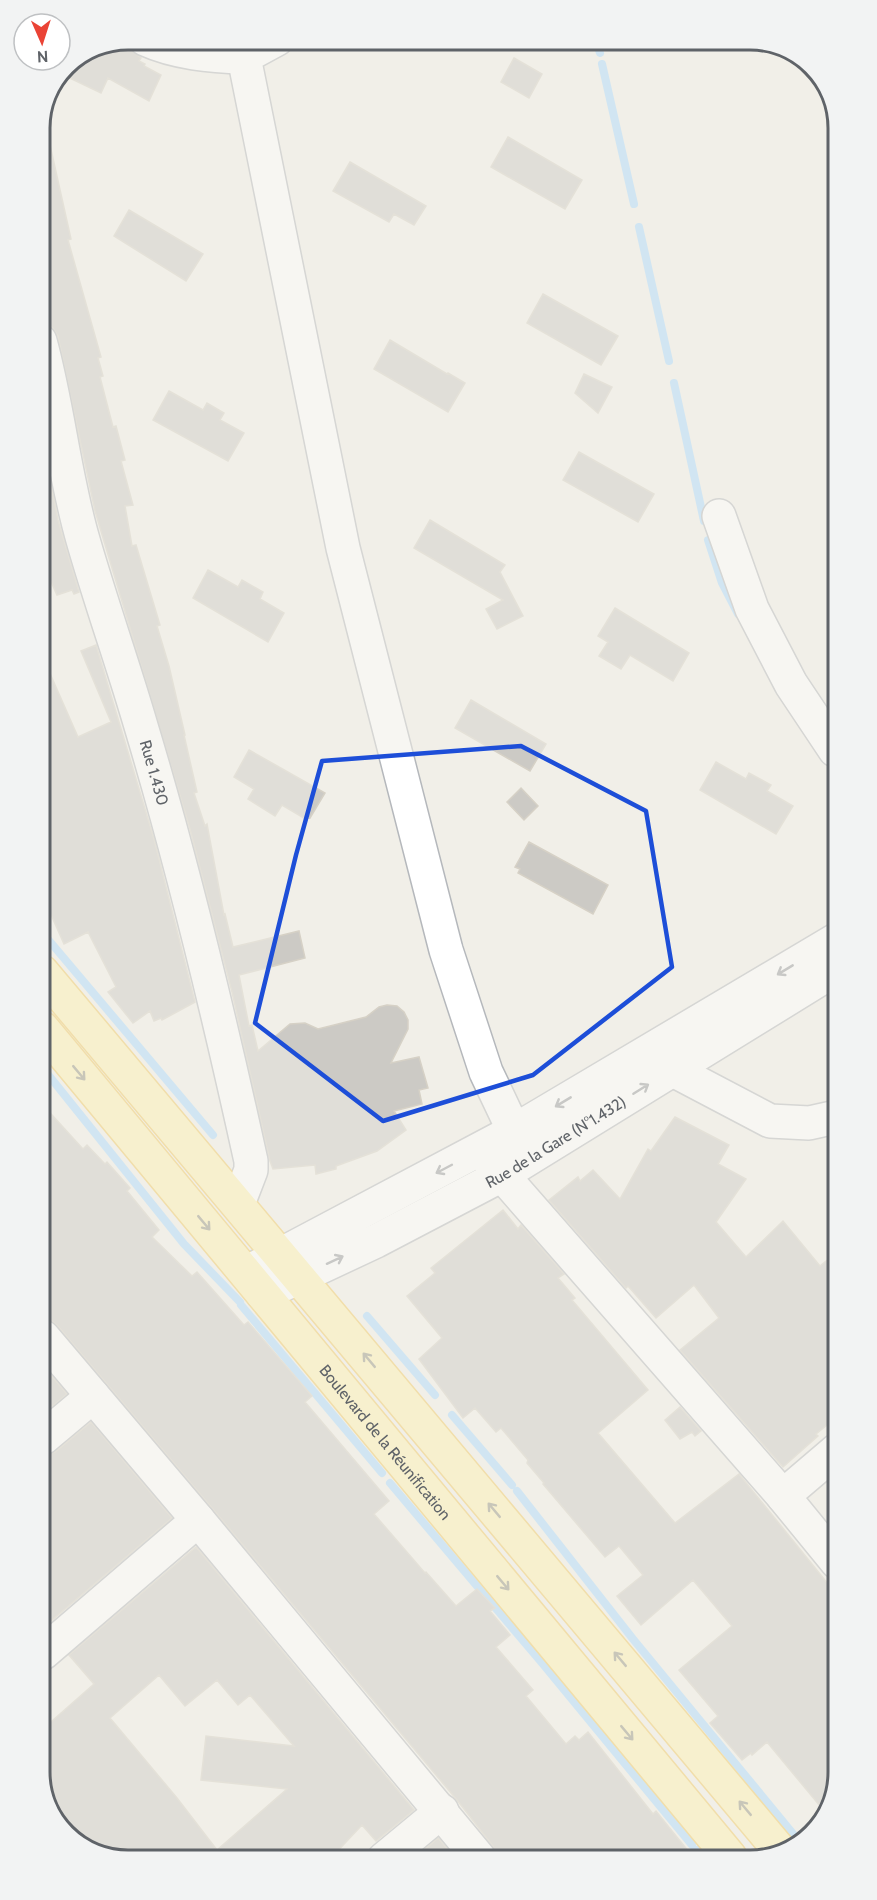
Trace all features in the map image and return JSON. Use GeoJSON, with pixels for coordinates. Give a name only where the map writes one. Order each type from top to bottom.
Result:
{"type":"FeatureCollection","features":[{"type":"Feature","properties":{"kind":"main road"},"geometry":{"type":"LineString","coordinates":[[50,981],[776,1846]]}},
{"type":"Feature","properties":{"kind":"main road","name":"Boulevard de la Réunification"},"geometry":{"type":"LineString","coordinates":[[50,1038],[724,1850]]}},
{"type":"Feature","properties":{"kind":"street"},"geometry":{"type":"LineString","coordinates":[[181,50],[214,56],[235,50]]}},
{"type":"Feature","properties":{"kind":"street"},"geometry":{"type":"LineString","coordinates":[[242,50],[343,548],[446,950],[486,1072],[514,1131]]}},
{"type":"Feature","properties":{"kind":"street","name":"Rue 1.430"},"geometry":{"type":"LineString","coordinates":[[50,381],[74,509],[141,725],[176,849],[227,1051],[251,1161],[251,1170],[238,1204]]}},
{"type":"Feature","properties":{"kind":"street"},"geometry":{"type":"LineString","coordinates":[[719,516],[752,609],[791,684],[828,740]]}},
{"type":"Feature","properties":{"kind":"street"},"geometry":{"type":"LineString","coordinates":[[255,1283],[290,1266],[480,1150],[828,945]]}},
{"type":"Feature","properties":{"kind":"street","name":"Rue de la Gare (N°1.432)"},"geometry":{"type":"LineString","coordinates":[[290,1266],[376,1240],[502,1174],[673,1070],[828,981]]}},
{"type":"Feature","properties":{"kind":"street"},"geometry":{"type":"LineString","coordinates":[[673,1070],[770,1121],[809,1123],[828,1119]]}},
{"type":"Feature","properties":{"kind":"street"},"geometry":{"type":"LineString","coordinates":[[480,1150],[783,1496],[828,1551]]}},
{"type":"Feature","properties":{"kind":"street"},"geometry":{"type":"LineString","coordinates":[[50,1346],[473,1850]]}},
{"type":"Feature","properties":{"kind":"street"},"geometry":{"type":"LineString","coordinates":[[50,1432],[93,1396]]}},
{"type":"Feature","properties":{"kind":"street"},"geometry":{"type":"LineString","coordinates":[[783,1496],[828,1458]]}},
{"type":"Feature","properties":{"kind":"street"},"geometry":{"type":"LineString","coordinates":[[50,1647],[198,1520]]}},
{"type":"Feature","properties":{"kind":"street"},"geometry":{"type":"LineString","coordinates":[[395,1850],[442,1811]]}},
{"type":"Feature","properties":{"kind":"highlighted area"},"geometry":{"type":"Polygon","coordinates":[[[521,746],[646,811],[672,967],[533,1075],[383,1121],[255,1023],[296,855],[322,761],[521,746]]]}},
{"type":"Feature","properties":{"kind":"building"},"geometry":{"type":"Polygon","coordinates":[[[127,50],[131,50],[141,58],[139,61],[145,64],[144,66],[161,75],[149,101],[108,78],[101,93],[68,77],[84,63],[98,55],[127,50]]]}},
{"type":"Feature","properties":{"kind":"building"},"geometry":{"type":"Polygon","coordinates":[[[514,58],[542,74],[529,98],[501,82],[514,58]]]}},
{"type":"Feature","properties":{"kind":"building"},"geometry":{"type":"Polygon","coordinates":[[[508,137],[582,180],[565,209],[491,167],[508,137]]]}},
{"type":"Feature","properties":{"kind":"building"},"geometry":{"type":"Polygon","coordinates":[[[50,145],[71,239],[68,240],[101,357],[98,358],[103,376],[100,377],[113,427],[116,426],[125,460],[121,461],[133,505],[125,506],[132,546],[136,545],[160,625],[157,626],[169,666],[197,792],[194,793],[205,826],[207,824],[224,915],[233,947],[299,931],[305,958],[239,975],[249,1026],[252,1025],[258,1051],[290,1024],[305,1023],[318,1029],[366,1017],[379,1007],[397,1006],[408,1020],[408,1029],[391,1063],[419,1057],[428,1088],[419,1090],[422,1104],[394,1111],[406,1130],[377,1151],[336,1166],[336,1169],[316,1174],[315,1165],[273,1169],[270,1161],[232,992],[190,829],[95,511],[58,336],[50,326],[50,145]]]}},
{"type":"Feature","properties":{"kind":"building"},"geometry":{"type":"Polygon","coordinates":[[[350,162],[426,206],[414,225],[394,214],[389,222],[333,191],[350,162]]]}},
{"type":"Feature","properties":{"kind":"building"},"geometry":{"type":"Polygon","coordinates":[[[129,210],[203,254],[186,281],[114,236],[129,210]]]}},
{"type":"Feature","properties":{"kind":"building"},"geometry":{"type":"Polygon","coordinates":[[[543,294],[618,336],[601,365],[527,323],[543,294]]]}},
{"type":"Feature","properties":{"kind":"building"},"geometry":{"type":"Polygon","coordinates":[[[390,340],[465,383],[448,412],[374,369],[390,340]]]}},
{"type":"Feature","properties":{"kind":"building"},"geometry":{"type":"Polygon","coordinates":[[[584,374],[612,387],[598,413],[575,393],[584,374]]]}},
{"type":"Feature","properties":{"kind":"building"},"geometry":{"type":"Polygon","coordinates":[[[169,391],[203,410],[207,403],[224,413],[220,420],[244,433],[228,461],[153,420],[169,391]]]}},
{"type":"Feature","properties":{"kind":"building"},"geometry":{"type":"Polygon","coordinates":[[[579,452],[654,494],[638,522],[563,480],[579,452]]]}},
{"type":"Feature","properties":{"kind":"building"},"geometry":{"type":"Polygon","coordinates":[[[50,480],[58,520],[79,592],[74,594],[72,590],[57,595],[50,579],[50,480]]]}},
{"type":"Feature","properties":{"kind":"building"},"geometry":{"type":"Polygon","coordinates":[[[430,520],[505,565],[500,572],[523,616],[497,629],[486,609],[503,600],[414,548],[430,520]]]}},
{"type":"Feature","properties":{"kind":"building"},"geometry":{"type":"Polygon","coordinates":[[[208,570],[238,587],[242,580],[263,592],[260,599],[284,613],[268,642],[193,598],[208,570]]]}},
{"type":"Feature","properties":{"kind":"building"},"geometry":{"type":"Polygon","coordinates":[[[615,608],[689,653],[673,681],[630,655],[621,669],[599,656],[608,642],[598,636],[615,608]]]}},
{"type":"Feature","properties":{"kind":"building"},"geometry":{"type":"Polygon","coordinates":[[[96,645],[154,839],[195,1002],[162,1020],[161,1018],[154,1021],[150,1011],[133,1023],[108,992],[116,987],[88,932],[64,944],[50,912],[50,673],[78,737],[111,722],[81,651],[96,645]]]}},
{"type":"Feature","properties":{"kind":"building"},"geometry":{"type":"Polygon","coordinates":[[[471,700],[546,744],[530,771],[455,728],[471,700]]]}},
{"type":"Feature","properties":{"kind":"building"},"geometry":{"type":"Polygon","coordinates":[[[249,750],[325,793],[310,818],[308,817],[307,820],[282,805],[275,816],[248,799],[254,789],[234,777],[249,750]]]}},
{"type":"Feature","properties":{"kind":"building"},"geometry":{"type":"Polygon","coordinates":[[[716,762],[746,779],[749,773],[771,785],[767,791],[793,806],[776,834],[700,790],[716,762]]]}},
{"type":"Feature","properties":{"kind":"building"},"geometry":{"type":"Polygon","coordinates":[[[521,788],[538,806],[524,820],[507,802],[521,788]]]}},
{"type":"Feature","properties":{"kind":"building"},"geometry":{"type":"Polygon","coordinates":[[[529,842],[608,885],[593,914],[518,873],[520,869],[515,867],[529,842]]]}},
{"type":"Feature","properties":{"kind":"building"},"geometry":{"type":"Polygon","coordinates":[[[50,1113],[83,1149],[87,1145],[105,1164],[107,1162],[130,1188],[127,1191],[159,1230],[152,1237],[192,1276],[197,1272],[244,1325],[248,1322],[312,1396],[305,1402],[389,1501],[374,1514],[425,1573],[456,1606],[477,1589],[495,1608],[490,1611],[510,1635],[496,1647],[533,1690],[526,1696],[566,1744],[575,1736],[579,1740],[588,1732],[653,1814],[656,1811],[687,1850],[494,1850],[457,1800],[57,1325],[50,1320],[50,1113]]]}},
{"type":"Feature","properties":{"kind":"building"},"geometry":{"type":"Polygon","coordinates":[[[675,1117],[729,1145],[718,1164],[746,1179],[716,1222],[746,1257],[783,1221],[820,1266],[828,1259],[828,1424],[783,1467],[680,1350],[719,1318],[694,1285],[656,1318],[628,1286],[626,1288],[549,1200],[578,1177],[580,1181],[593,1170],[620,1199],[648,1149],[651,1151],[675,1117]]]}},
{"type":"Feature","properties":{"kind":"building"},"geometry":{"type":"Polygon","coordinates":[[[503,1210],[518,1229],[521,1225],[564,1274],[558,1278],[575,1298],[572,1300],[648,1390],[598,1433],[675,1523],[739,1474],[828,1584],[828,1773],[820,1806],[767,1742],[742,1760],[710,1723],[718,1716],[679,1670],[732,1626],[693,1580],[641,1625],[617,1596],[643,1575],[619,1546],[605,1557],[543,1484],[527,1463],[528,1460],[501,1428],[496,1432],[475,1408],[463,1418],[419,1359],[442,1338],[407,1296],[435,1273],[431,1268],[503,1210]]]}},
{"type":"Feature","properties":{"kind":"building"},"geometry":{"type":"Polygon","coordinates":[[[50,1374],[67,1394],[50,1408],[50,1374]]]}},
{"type":"Feature","properties":{"kind":"building"},"geometry":{"type":"Polygon","coordinates":[[[680,1407],[701,1431],[695,1436],[692,1432],[680,1439],[665,1420],[680,1407]]]}},
{"type":"Feature","properties":{"kind":"building"},"geometry":{"type":"Polygon","coordinates":[[[91,1422],[172,1518],[50,1622],[50,1454],[91,1422]]]}},
{"type":"Feature","properties":{"kind":"building"},"geometry":{"type":"Polygon","coordinates":[[[196,1547],[414,1810],[376,1841],[362,1825],[338,1850],[217,1850],[122,1850],[98,1845],[72,1828],[66,1820],[54,1798],[50,1773],[50,1723],[94,1684],[69,1655],[196,1547]],[[159,1675],[110,1718],[217,1850],[287,1789],[201,1780],[206,1736],[294,1746],[250,1695],[238,1705],[217,1680],[185,1706],[159,1675]]]}},
{"type":"Feature","properties":{"kind":"building"},"geometry":{"type":"Polygon","coordinates":[[[438,1838],[448,1850],[424,1850],[438,1838]]]}},
{"type":"Feature","properties":{"kind":"waterway"},"geometry":{"type":"LineString","coordinates":[[602,64],[634,204]]}},
{"type":"Feature","properties":{"kind":"waterway"},"geometry":{"type":"LineString","coordinates":[[639,227],[669,361]]}},
{"type":"Feature","properties":{"kind":"waterway"},"geometry":{"type":"LineString","coordinates":[[674,383],[704,521]]}},
{"type":"Feature","properties":{"kind":"waterway"},"geometry":{"type":"LineString","coordinates":[[708,540],[722,583],[738,614]]}},
{"type":"Feature","properties":{"kind":"waterway"},"geometry":{"type":"LineString","coordinates":[[50,942],[213,1135]]}},
{"type":"Feature","properties":{"kind":"waterway"},"geometry":{"type":"LineString","coordinates":[[50,1077],[184,1244],[240,1302]]}},
{"type":"Feature","properties":{"kind":"waterway"},"geometry":{"type":"LineString","coordinates":[[241,1305],[382,1473]]}},
{"type":"Feature","properties":{"kind":"waterway"},"geometry":{"type":"LineString","coordinates":[[367,1316],[435,1395]]}},
{"type":"Feature","properties":{"kind":"waterway"},"geometry":{"type":"LineString","coordinates":[[452,1415],[512,1485]]}},
{"type":"Feature","properties":{"kind":"waterway"},"geometry":{"type":"LineString","coordinates":[[390,1483],[692,1845]]}},
{"type":"Feature","properties":{"kind":"waterway"},"geometry":{"type":"LineString","coordinates":[[517,1491],[633,1639],[795,1836]]}}]}
